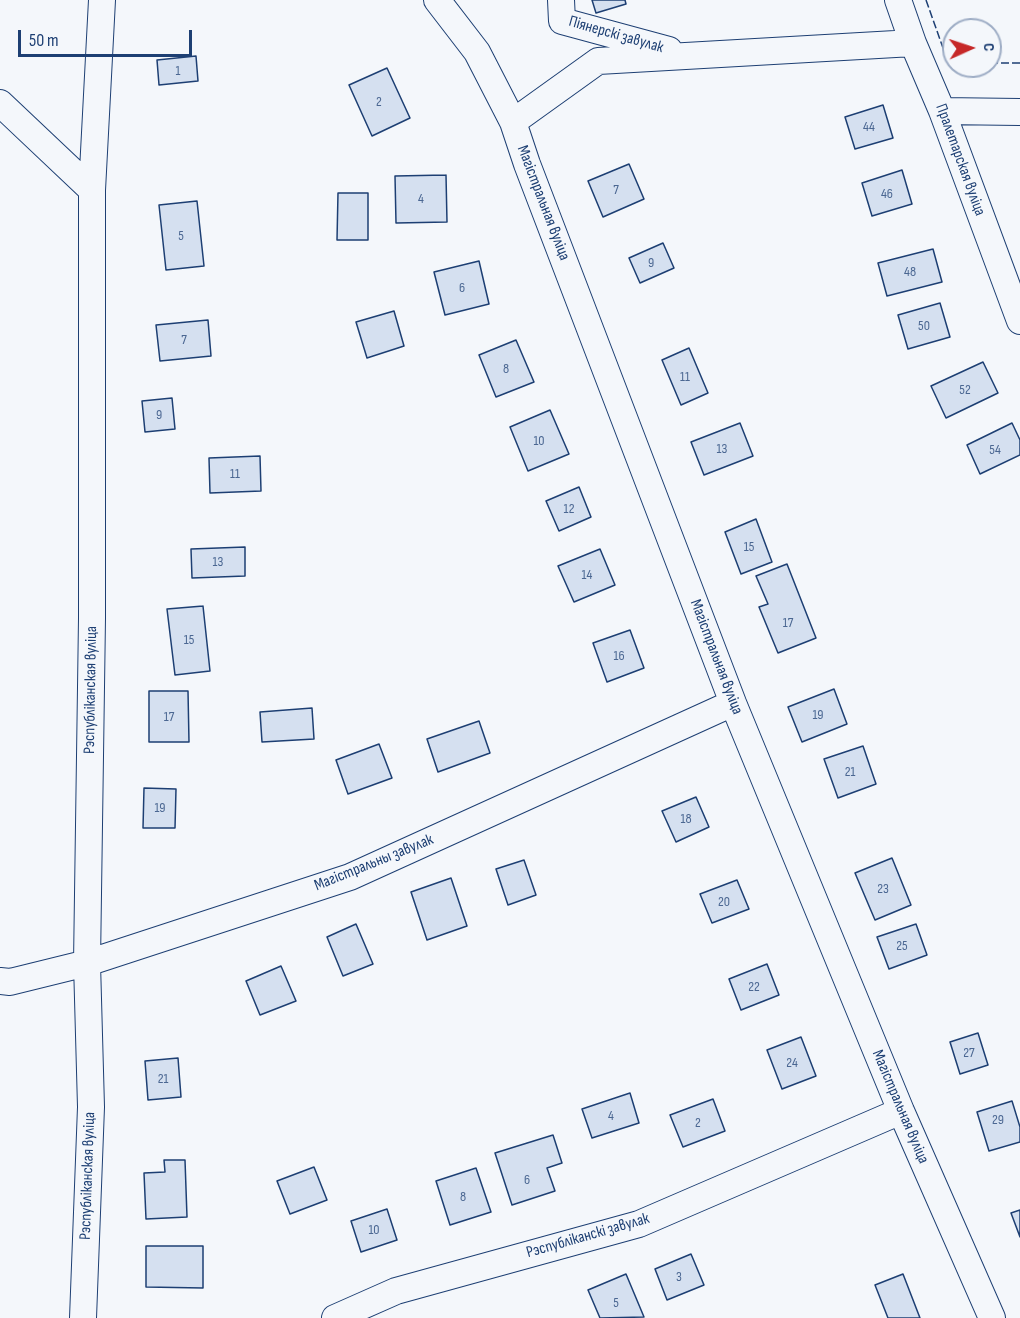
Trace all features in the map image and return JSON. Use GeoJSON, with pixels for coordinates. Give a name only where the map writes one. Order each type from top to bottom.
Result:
{"type":"FeatureCollection","features":[{"type":"Feature","properties":{"kind":"street","name":"Рэспубліканская вуліца"},"geometry":{"type":"LineString","coordinates":[[83,1318],[91,1107],[87,963],[92,629],[92,190],[102,0]]}},
{"type":"Feature","properties":{"kind":"street","name":"Магістральная вуліца"},"geometry":{"type":"LineString","coordinates":[[436,0],[477,51],[513,122],[531,175],[734,703],[901,1111],[992,1318]]}},
{"type":"Feature","properties":{"kind":"street","name":"Піянерскі завулак"},"geometry":{"type":"LineString","coordinates":[[561,0],[562,21],[689,56]]}},
{"type":"Feature","properties":{"kind":"street","name":"Пралетарская вуліца"},"geometry":{"type":"LineString","coordinates":[[898,0],[1020,321]]}},
{"type":"Feature","properties":{"kind":"street"},"geometry":{"type":"LineString","coordinates":[[513,122],[598,61],[913,44]]}},
{"type":"Feature","properties":{"kind":"street"},"geometry":{"type":"LineString","coordinates":[[0,103],[92,190]]}},
{"type":"Feature","properties":{"kind":"street"},"geometry":{"type":"LineString","coordinates":[[942,111],[1020,112]]}},
{"type":"Feature","properties":{"kind":"street","name":"Магістральны завулак"},"geometry":{"type":"LineString","coordinates":[[0,981],[10,982],[87,963],[350,877],[734,703]]}},
{"type":"Feature","properties":{"kind":"street","name":"Рэспубліканскі завулак"},"geometry":{"type":"LineString","coordinates":[[335,1318],[396,1291],[639,1224],[901,1111]]}},
{"type":"Feature","properties":{"kind":"building"},"geometry":{"type":"Polygon","coordinates":[[[592,0],[625,0],[626,4],[596,13],[592,0]]]}},
{"type":"Feature","properties":{"kind":"building"},"geometry":{"type":"Polygon","coordinates":[[[196,56],[198,81],[159,85],[157,60],[196,56]]]}},
{"type":"Feature","properties":{"kind":"building"},"geometry":{"type":"Polygon","coordinates":[[[387,68],[410,118],[372,136],[349,85],[387,68]]]}},
{"type":"Feature","properties":{"kind":"building"},"geometry":{"type":"Polygon","coordinates":[[[883,105],[893,138],[855,149],[845,117],[883,105]]]}},
{"type":"Feature","properties":{"kind":"building"},"geometry":{"type":"Polygon","coordinates":[[[629,164],[644,199],[603,217],[588,181],[629,164]]]}},
{"type":"Feature","properties":{"kind":"building"},"geometry":{"type":"Polygon","coordinates":[[[902,170],[912,204],[872,216],[862,183],[902,170]]]}},
{"type":"Feature","properties":{"kind":"building"},"geometry":{"type":"Polygon","coordinates":[[[446,175],[447,222],[396,223],[395,176],[446,175]]]}},
{"type":"Feature","properties":{"kind":"building"},"geometry":{"type":"Polygon","coordinates":[[[338,193],[368,193],[368,240],[337,240],[338,193]]]}},
{"type":"Feature","properties":{"kind":"building"},"geometry":{"type":"Polygon","coordinates":[[[197,201],[204,266],[166,270],[159,205],[197,201]]]}},
{"type":"Feature","properties":{"kind":"building"},"geometry":{"type":"Polygon","coordinates":[[[663,243],[674,268],[640,283],[629,258],[663,243]]]}},
{"type":"Feature","properties":{"kind":"building"},"geometry":{"type":"Polygon","coordinates":[[[933,249],[942,282],[887,296],[878,263],[933,249]]]}},
{"type":"Feature","properties":{"kind":"building"},"geometry":{"type":"Polygon","coordinates":[[[479,261],[489,304],[445,315],[434,272],[479,261]]]}},
{"type":"Feature","properties":{"kind":"building"},"geometry":{"type":"Polygon","coordinates":[[[940,303],[950,337],[908,349],[898,315],[940,303]]]}},
{"type":"Feature","properties":{"kind":"building"},"geometry":{"type":"Polygon","coordinates":[[[394,311],[404,346],[367,358],[356,322],[394,311]]]}},
{"type":"Feature","properties":{"kind":"building"},"geometry":{"type":"Polygon","coordinates":[[[208,320],[211,356],[160,361],[156,325],[208,320]]]}},
{"type":"Feature","properties":{"kind":"building"},"geometry":{"type":"Polygon","coordinates":[[[516,340],[534,382],[496,397],[479,355],[516,340]]]}},
{"type":"Feature","properties":{"kind":"building"},"geometry":{"type":"Polygon","coordinates":[[[689,348],[708,393],[681,405],[662,360],[689,348]]]}},
{"type":"Feature","properties":{"kind":"building"},"geometry":{"type":"Polygon","coordinates":[[[983,362],[998,393],[946,418],[931,386],[983,362]]]}},
{"type":"Feature","properties":{"kind":"building"},"geometry":{"type":"Polygon","coordinates":[[[172,398],[175,429],[145,432],[142,401],[172,398]]]}},
{"type":"Feature","properties":{"kind":"building"},"geometry":{"type":"Polygon","coordinates":[[[550,410],[569,454],[528,471],[510,427],[550,410]]]}},
{"type":"Feature","properties":{"kind":"building"},"geometry":{"type":"Polygon","coordinates":[[[740,423],[753,456],[704,475],[691,442],[740,423]]]}},
{"type":"Feature","properties":{"kind":"building"},"geometry":{"type":"Polygon","coordinates":[[[1012,423],[1020,440],[1020,455],[980,474],[967,445],[1012,423]]]}},
{"type":"Feature","properties":{"kind":"building"},"geometry":{"type":"Polygon","coordinates":[[[260,456],[261,491],[210,493],[209,458],[260,456]]]}},
{"type":"Feature","properties":{"kind":"building"},"geometry":{"type":"Polygon","coordinates":[[[579,487],[591,517],[559,531],[546,501],[579,487]]]}},
{"type":"Feature","properties":{"kind":"building"},"geometry":{"type":"Polygon","coordinates":[[[756,519],[772,562],[741,574],[725,532],[756,519]]]}},
{"type":"Feature","properties":{"kind":"building"},"geometry":{"type":"Polygon","coordinates":[[[245,547],[245,576],[192,578],[191,549],[245,547]]]}},
{"type":"Feature","properties":{"kind":"building"},"geometry":{"type":"Polygon","coordinates":[[[600,549],[615,585],[574,602],[558,566],[600,549]]]}},
{"type":"Feature","properties":{"kind":"building"},"geometry":{"type":"Polygon","coordinates":[[[787,564],[816,638],[778,653],[759,607],[768,604],[756,576],[787,564]]]}},
{"type":"Feature","properties":{"kind":"building"},"geometry":{"type":"Polygon","coordinates":[[[203,606],[210,671],[175,675],[167,609],[203,606]]]}},
{"type":"Feature","properties":{"kind":"building"},"geometry":{"type":"Polygon","coordinates":[[[630,630],[644,668],[607,682],[593,643],[630,630]]]}},
{"type":"Feature","properties":{"kind":"building"},"geometry":{"type":"Polygon","coordinates":[[[834,689],[847,724],[802,742],[788,707],[834,689]]]}},
{"type":"Feature","properties":{"kind":"building"},"geometry":{"type":"Polygon","coordinates":[[[149,691],[188,691],[189,742],[149,742],[149,691]]]}},
{"type":"Feature","properties":{"kind":"building"},"geometry":{"type":"Polygon","coordinates":[[[312,708],[314,739],[262,742],[260,712],[312,708]]]}},
{"type":"Feature","properties":{"kind":"building"},"geometry":{"type":"Polygon","coordinates":[[[479,721],[490,753],[438,772],[427,739],[479,721]]]}},
{"type":"Feature","properties":{"kind":"building"},"geometry":{"type":"Polygon","coordinates":[[[379,744],[392,778],[348,794],[336,760],[379,744]]]}},
{"type":"Feature","properties":{"kind":"building"},"geometry":{"type":"Polygon","coordinates":[[[863,746],[876,784],[838,798],[824,759],[863,746]]]}},
{"type":"Feature","properties":{"kind":"building"},"geometry":{"type":"Polygon","coordinates":[[[144,788],[176,789],[175,828],[143,828],[144,788]]]}},
{"type":"Feature","properties":{"kind":"building"},"geometry":{"type":"Polygon","coordinates":[[[696,797],[709,827],[676,842],[662,811],[696,797]]]}},
{"type":"Feature","properties":{"kind":"building"},"geometry":{"type":"Polygon","coordinates":[[[892,858],[911,905],[875,920],[855,873],[892,858]]]}},
{"type":"Feature","properties":{"kind":"building"},"geometry":{"type":"Polygon","coordinates":[[[524,860],[536,895],[508,905],[496,869],[524,860]]]}},
{"type":"Feature","properties":{"kind":"building"},"geometry":{"type":"Polygon","coordinates":[[[451,878],[467,926],[427,940],[411,892],[451,878]]]}},
{"type":"Feature","properties":{"kind":"building"},"geometry":{"type":"Polygon","coordinates":[[[737,880],[749,909],[712,923],[700,894],[737,880]]]}},
{"type":"Feature","properties":{"kind":"building"},"geometry":{"type":"Polygon","coordinates":[[[356,924],[373,964],[343,976],[327,937],[356,924]]]}},
{"type":"Feature","properties":{"kind":"building"},"geometry":{"type":"Polygon","coordinates":[[[916,924],[927,955],[889,969],[877,937],[916,924]]]}},
{"type":"Feature","properties":{"kind":"building"},"geometry":{"type":"Polygon","coordinates":[[[767,964],[779,995],[741,1010],[729,979],[767,964]]]}},
{"type":"Feature","properties":{"kind":"building"},"geometry":{"type":"Polygon","coordinates":[[[281,966],[296,1001],[260,1015],[246,981],[281,966]]]}},
{"type":"Feature","properties":{"kind":"building"},"geometry":{"type":"Polygon","coordinates":[[[978,1033],[988,1065],[960,1074],[950,1042],[978,1033]]]}},
{"type":"Feature","properties":{"kind":"building"},"geometry":{"type":"Polygon","coordinates":[[[801,1037],[816,1076],[782,1089],[767,1050],[801,1037]]]}},
{"type":"Feature","properties":{"kind":"building"},"geometry":{"type":"Polygon","coordinates":[[[178,1058],[181,1097],[148,1100],[145,1061],[178,1058]]]}},
{"type":"Feature","properties":{"kind":"building"},"geometry":{"type":"Polygon","coordinates":[[[630,1093],[639,1123],[592,1138],[582,1109],[630,1093]]]}},
{"type":"Feature","properties":{"kind":"building"},"geometry":{"type":"Polygon","coordinates":[[[713,1099],[725,1131],[683,1147],[670,1115],[713,1099]]]}},
{"type":"Feature","properties":{"kind":"building"},"geometry":{"type":"Polygon","coordinates":[[[1012,1101],[1020,1127],[1020,1142],[989,1151],[977,1112],[1012,1101]]]}},
{"type":"Feature","properties":{"kind":"building"},"geometry":{"type":"Polygon","coordinates":[[[553,1135],[562,1163],[547,1168],[555,1191],[512,1205],[495,1153],[553,1135]]]}},
{"type":"Feature","properties":{"kind":"building"},"geometry":{"type":"Polygon","coordinates":[[[164,1160],[185,1160],[187,1217],[146,1219],[144,1173],[165,1172],[164,1160]]]}},
{"type":"Feature","properties":{"kind":"building"},"geometry":{"type":"Polygon","coordinates":[[[314,1167],[327,1200],[290,1214],[277,1181],[314,1167]]]}},
{"type":"Feature","properties":{"kind":"building"},"geometry":{"type":"Polygon","coordinates":[[[476,1168],[491,1212],[450,1225],[436,1181],[476,1168]]]}},
{"type":"Feature","properties":{"kind":"building"},"geometry":{"type":"Polygon","coordinates":[[[387,1209],[397,1240],[361,1252],[351,1221],[387,1209]]]}},
{"type":"Feature","properties":{"kind":"building"},"geometry":{"type":"Polygon","coordinates":[[[1020,1210],[1020,1237],[1011,1213],[1020,1210]]]}},
{"type":"Feature","properties":{"kind":"building"},"geometry":{"type":"Polygon","coordinates":[[[146,1246],[203,1246],[203,1288],[146,1287],[146,1246]]]}},
{"type":"Feature","properties":{"kind":"building"},"geometry":{"type":"Polygon","coordinates":[[[691,1254],[704,1285],[667,1300],[655,1269],[691,1254]]]}},
{"type":"Feature","properties":{"kind":"building"},"geometry":{"type":"Polygon","coordinates":[[[626,1274],[644,1317],[600,1318],[588,1290],[626,1274]]]}},
{"type":"Feature","properties":{"kind":"building"},"geometry":{"type":"Polygon","coordinates":[[[903,1274],[920,1318],[888,1318],[875,1285],[903,1274]]]}},
{"type":"Feature","properties":{"kind":"fence"},"geometry":{"type":"LineString","coordinates":[[926,0],[942,45]]}},
{"type":"Feature","properties":{"kind":"fence"},"geometry":{"type":"LineString","coordinates":[[1002,63],[1020,63]]}}]}
